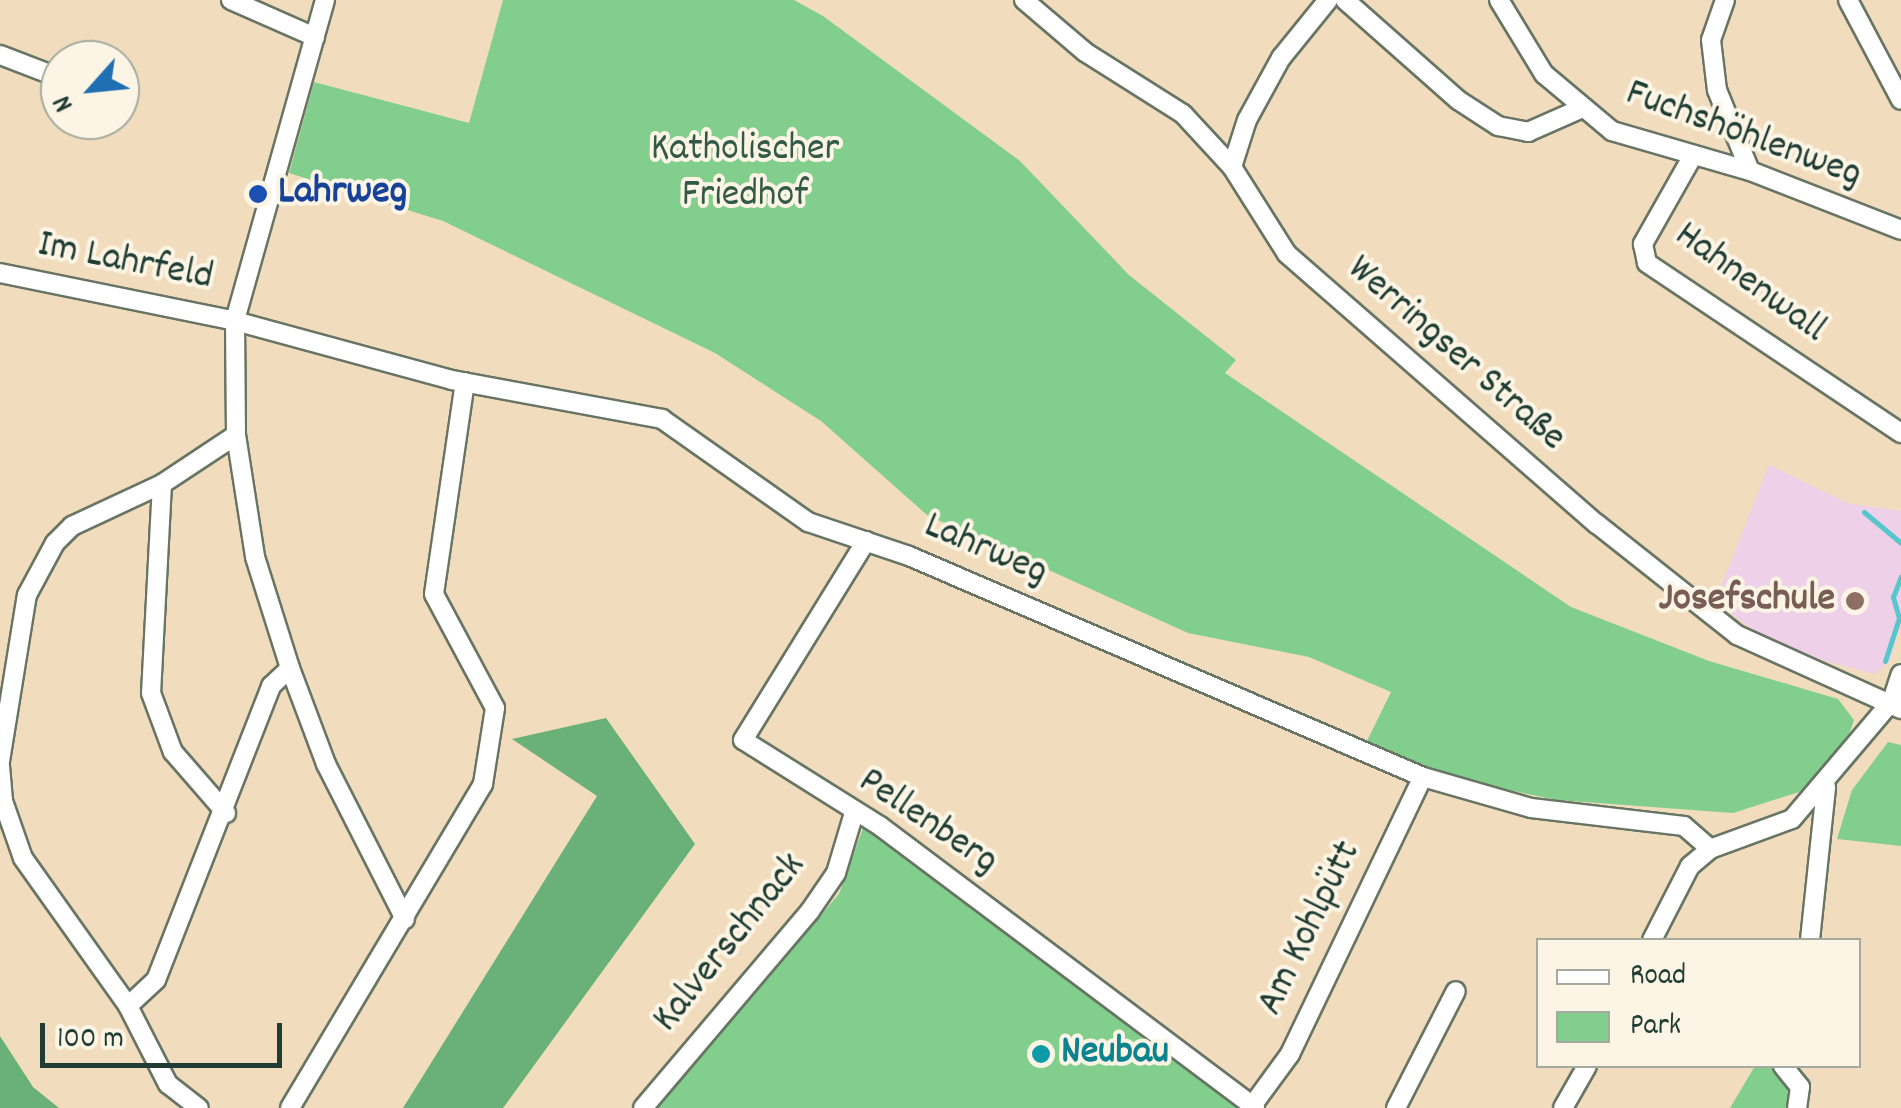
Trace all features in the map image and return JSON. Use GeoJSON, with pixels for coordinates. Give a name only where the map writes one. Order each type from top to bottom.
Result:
{"type":"FeatureCollection","features":[{"type":"Feature","properties":{"kind":"street"},"geometry":{"type":"LineString","coordinates":[[231,0],[315,37]]}},
{"type":"Feature","properties":{"kind":"street"},"geometry":{"type":"LineString","coordinates":[[326,0],[235,321],[236,435],[255,557],[290,668],[326,764],[405,919]]}},
{"type":"Feature","properties":{"kind":"street","name":"Werringser Straße"},"geometry":{"type":"LineString","coordinates":[[1024,0],[1085,52],[1183,114],[1232,167],[1287,254],[1596,524],[1737,634],[1897,705]]}},
{"type":"Feature","properties":{"kind":"street"},"geometry":{"type":"LineString","coordinates":[[1232,167],[1247,120],[1280,58],[1328,0]]}},
{"type":"Feature","properties":{"kind":"street"},"geometry":{"type":"LineString","coordinates":[[1345,0],[1458,100],[1498,126],[1528,132],[1580,109]]}},
{"type":"Feature","properties":{"kind":"street","name":"Fuchshöhlenweg"},"geometry":{"type":"LineString","coordinates":[[1499,0],[1538,66],[1580,109],[1612,131],[1691,159],[1750,171],[1901,230]]}},
{"type":"Feature","properties":{"kind":"street"},"geometry":{"type":"LineString","coordinates":[[1725,0],[1711,40],[1717,90],[1750,171]]}},
{"type":"Feature","properties":{"kind":"street"},"geometry":{"type":"LineString","coordinates":[[1848,0],[1901,100]]}},
{"type":"Feature","properties":{"kind":"street"},"geometry":{"type":"LineString","coordinates":[[0,55],[40,70]]}},
{"type":"Feature","properties":{"kind":"street","name":"Hahnenwall"},"geometry":{"type":"LineString","coordinates":[[1691,159],[1643,244],[1648,263],[1901,433]]}},
{"type":"Feature","properties":{"kind":"street","name":"Im Lahrfeld"},"geometry":{"type":"LineString","coordinates":[[0,273],[235,321]]}},
{"type":"Feature","properties":{"kind":"street","name":"Lahrweg"},"geometry":{"type":"LineString","coordinates":[[235,321],[465,382],[662,419],[790,512],[1309,722],[1423,776],[1531,808],[1684,826],[1710,848]]}},
{"type":"Feature","properties":{"kind":"street"},"geometry":{"type":"LineString","coordinates":[[290,1108],[484,784],[495,708],[434,594],[465,382]]}},
{"type":"Feature","properties":{"kind":"street"},"geometry":{"type":"LineString","coordinates":[[199,1108],[168,1084],[128,1006],[23,858],[3,801],[0,763],[28,595],[55,543],[72,526],[162,484],[236,435]]}},
{"type":"Feature","properties":{"kind":"street"},"geometry":{"type":"LineString","coordinates":[[162,484],[151,694],[172,752],[226,813]]}},
{"type":"Feature","properties":{"kind":"street","name":"Pellenberg"},"geometry":{"type":"LineString","coordinates":[[866,541],[743,740],[894,836],[1254,1107]]}},
{"type":"Feature","properties":{"kind":"street"},"geometry":{"type":"LineString","coordinates":[[128,1006],[156,980],[226,813],[271,686],[290,668]]}},
{"type":"Feature","properties":{"kind":"street"},"geometry":{"type":"LineString","coordinates":[[1653,938],[1690,866],[1710,848],[1792,819],[1897,705],[1901,674]]}},
{"type":"Feature","properties":{"kind":"street","name":"Am Kohlpütt"},"geometry":{"type":"LineString","coordinates":[[1254,1107],[1290,1054],[1423,776]]}},
{"type":"Feature","properties":{"kind":"street"},"geometry":{"type":"LineString","coordinates":[[1810,938],[1826,786]]}},
{"type":"Feature","properties":{"kind":"street","name":"Kalverschnack"},"geometry":{"type":"LineString","coordinates":[[643,1108],[820,897],[843,856],[854,813]]}},
{"type":"Feature","properties":{"kind":"street"},"geometry":{"type":"LineString","coordinates":[[1396,1108],[1456,991]]}},
{"type":"Feature","properties":{"kind":"street"},"geometry":{"type":"LineString","coordinates":[[1563,1108],[1586,1068]]}},
{"type":"Feature","properties":{"kind":"street"},"geometry":{"type":"LineString","coordinates":[[1786,1068],[1800,1087],[1798,1108]]}},
{"type":"Feature","properties":{"kind":"shaded area"},"geometry":{"type":"Polygon","coordinates":[[[1769,465],[1850,504],[1901,511],[1901,620],[1890,661],[1875,674],[1817,659],[1752,629],[1715,602],[1769,465]]]}},
{"type":"Feature","properties":{"kind":"green space","name":"Katholischer Friedhof"},"geometry":{"type":"Polygon","coordinates":[[[503,0],[794,0],[823,16],[1020,161],[1129,275],[1236,360],[1225,373],[1571,607],[1709,661],[1838,699],[1854,720],[1844,750],[1822,778],[1799,792],[1733,813],[1557,800],[1465,781],[1366,743],[1391,692],[1309,657],[1188,633],[927,515],[821,421],[715,353],[443,221],[289,173],[314,82],[469,123],[503,0]]]}},
{"type":"Feature","properties":{"kind":"green space"},"geometry":{"type":"Polygon","coordinates":[[[606,718],[695,844],[503,1108],[403,1108],[597,796],[512,739],[606,718]]]}},
{"type":"Feature","properties":{"kind":"green space"},"geometry":{"type":"Polygon","coordinates":[[[1888,742],[1901,745],[1901,846],[1837,839],[1852,790],[1888,742]]]}},
{"type":"Feature","properties":{"kind":"green space"},"geometry":{"type":"Polygon","coordinates":[[[863,828],[1243,1108],[655,1108],[839,894],[863,828]]]}},
{"type":"Feature","properties":{"kind":"green space"},"geometry":{"type":"Polygon","coordinates":[[[0,1036],[33,1087],[59,1108],[0,1108],[0,1036]]]}},
{"type":"Feature","properties":{"kind":"green space"},"geometry":{"type":"Polygon","coordinates":[[[1754,1068],[1783,1068],[1794,1077],[1795,1108],[1730,1108],[1754,1068]]]}},
{"type":"Feature","properties":{"kind":"waterway"},"geometry":{"type":"LineString","coordinates":[[1864,512],[1901,543]]}},
{"type":"Feature","properties":{"kind":"waterway"},"geometry":{"type":"LineString","coordinates":[[1885,661],[1899,618],[1893,597],[1901,576]]}},
{"type":"Feature","properties":{"kind":"place","name":"Lahrweg"},"geometry":{"type":"Point","coordinates":[258,194]}},
{"type":"Feature","properties":{"kind":"place","name":"Josefschule"},"geometry":{"type":"Point","coordinates":[1855,601]}},
{"type":"Feature","properties":{"kind":"place","name":"Neubau"},"geometry":{"type":"Point","coordinates":[1041,1054]}}]}
